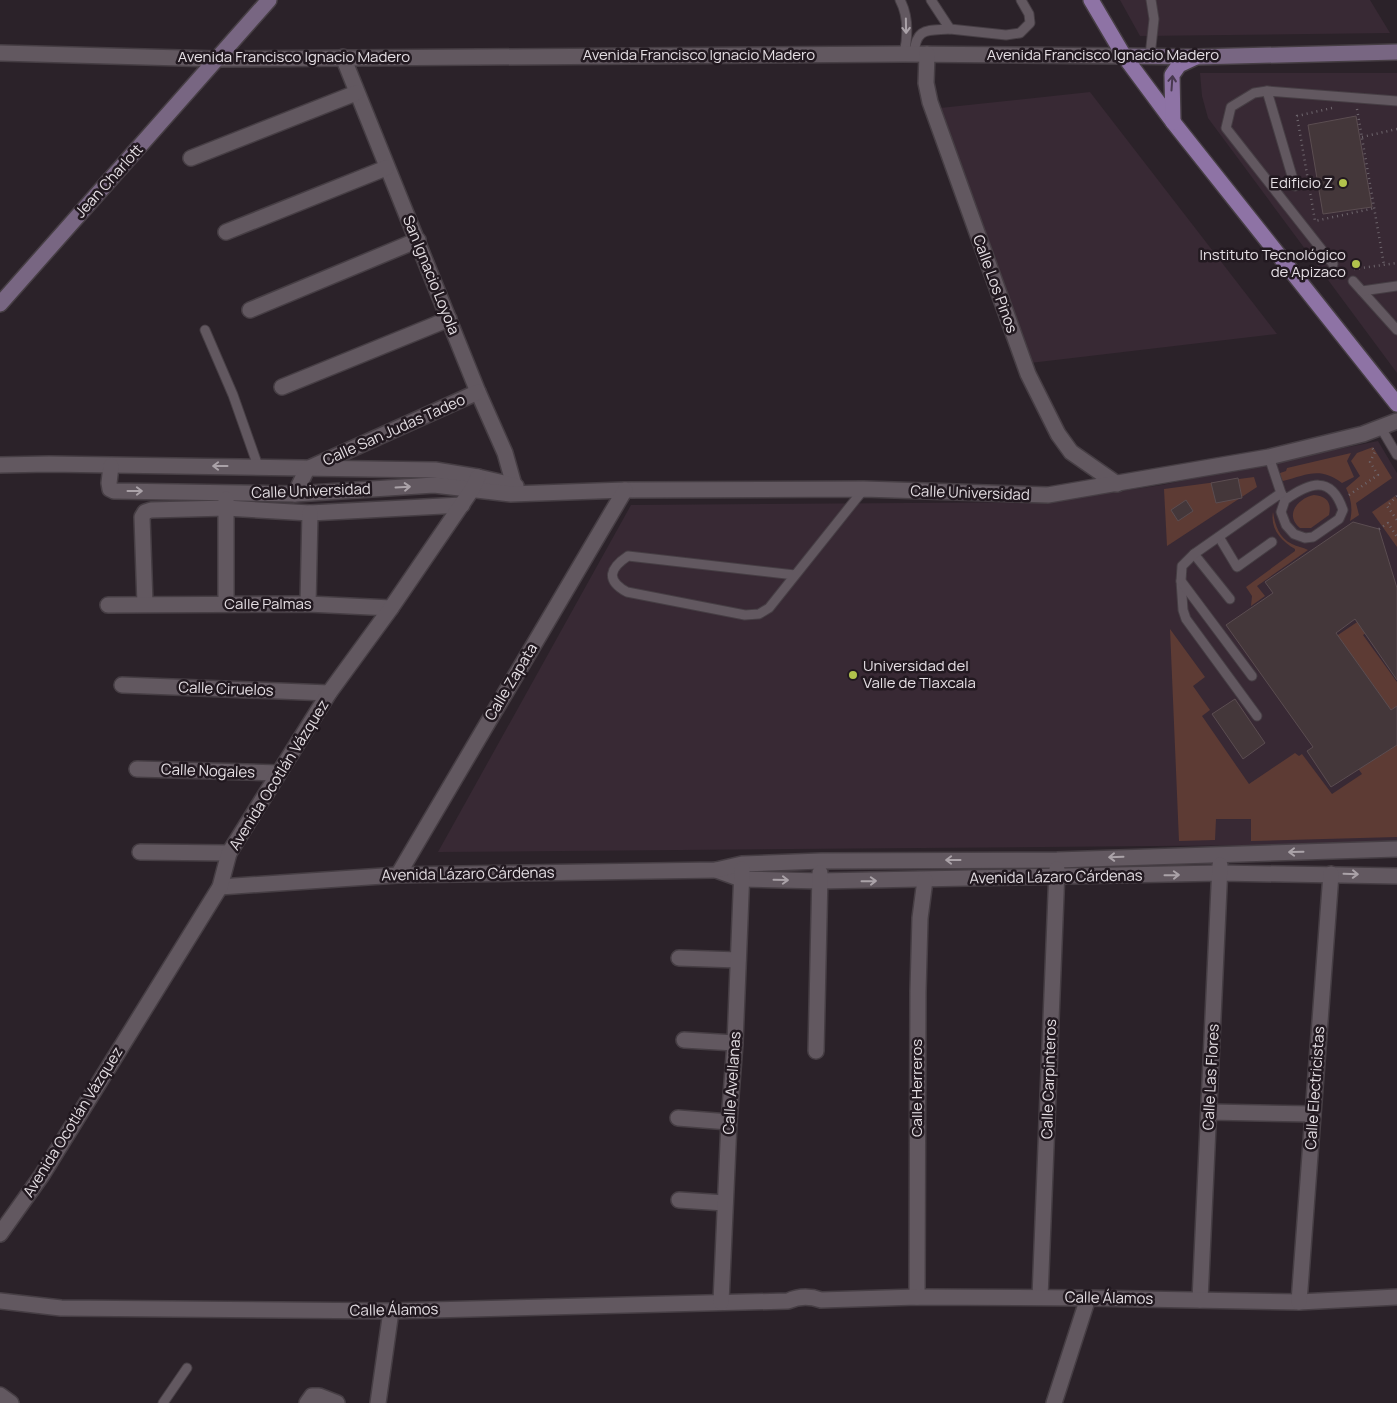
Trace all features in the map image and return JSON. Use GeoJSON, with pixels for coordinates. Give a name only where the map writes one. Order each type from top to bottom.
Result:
{"type":"FeatureCollection","features":[{"type":"Feature","properties":{"kind":"main road"},"geometry":{"type":"LineString","coordinates":[[1091,0],[1124,56],[1173,122],[1395,398]]}},
{"type":"Feature","properties":{"kind":"main road"},"geometry":{"type":"LineString","coordinates":[[1173,122],[1172,75],[1179,64],[1196,57]]}},
{"type":"Feature","properties":{"kind":"street","name":"Jean Charlott"},"geometry":{"type":"LineString","coordinates":[[0,304],[270,0]]}},
{"type":"Feature","properties":{"kind":"street","name":"Avenida Francisco Ignacio Madero"},"geometry":{"type":"LineString","coordinates":[[0,53],[218,59],[915,54],[1196,57],[1397,52]]}},
{"type":"Feature","properties":{"kind":"street","name":"Calle Los Pinos"},"geometry":{"type":"LineString","coordinates":[[915,54],[926,83],[930,102],[1028,374],[1058,434],[1071,452],[1117,484]]}},
{"type":"Feature","properties":{"kind":"street","name":"San Ignacio Loyola"},"geometry":{"type":"LineString","coordinates":[[343,58],[478,392],[505,452],[513,490]]}},
{"type":"Feature","properties":{"kind":"street"},"geometry":{"type":"LineString","coordinates":[[191,158],[356,93]]}},
{"type":"Feature","properties":{"kind":"street"},"geometry":{"type":"LineString","coordinates":[[226,232],[386,168]]}},
{"type":"Feature","properties":{"kind":"street"},"geometry":{"type":"LineString","coordinates":[[250,310],[418,240]]}},
{"type":"Feature","properties":{"kind":"street"},"geometry":{"type":"LineString","coordinates":[[282,387],[449,319]]}},
{"type":"Feature","properties":{"kind":"street","name":"Calle San Judas Tadeo"},"geometry":{"type":"LineString","coordinates":[[296,494],[307,469],[478,392]]}},
{"type":"Feature","properties":{"kind":"street","name":"Calle Universidad"},"geometry":{"type":"LineString","coordinates":[[0,465],[258,466],[307,469],[435,470],[476,483],[534,493],[625,490],[864,489],[1048,495],[1269,457],[1363,434],[1397,421]]}},
{"type":"Feature","properties":{"kind":"street","name":"Calle Universidad"},"geometry":{"type":"LineString","coordinates":[[111,466],[108,483],[114,491],[296,494],[476,483]]}},
{"type":"Feature","properties":{"kind":"street","name":"Avenida Ocotlán Vázquez"},"geometry":{"type":"LineString","coordinates":[[0,1234],[42,1175],[220,887],[229,853],[279,773],[330,693],[391,608],[476,483]]}},
{"type":"Feature","properties":{"kind":"street","name":"Calle Zapata"},"geometry":{"type":"LineString","coordinates":[[398,875],[625,490]]}},
{"type":"Feature","properties":{"kind":"street"},"geometry":{"type":"LineString","coordinates":[[226,492],[226,604]]}},
{"type":"Feature","properties":{"kind":"street"},"geometry":{"type":"LineString","coordinates":[[145,604],[142,517],[145,512],[151,510],[226,508],[310,512],[462,505]]}},
{"type":"Feature","properties":{"kind":"street"},"geometry":{"type":"LineString","coordinates":[[308,604],[310,512]]}},
{"type":"Feature","properties":{"kind":"street","name":"Calle Palmas"},"geometry":{"type":"LineString","coordinates":[[108,605],[308,604],[391,608]]}},
{"type":"Feature","properties":{"kind":"street","name":"Calle Ciruelos"},"geometry":{"type":"LineString","coordinates":[[122,685],[330,693]]}},
{"type":"Feature","properties":{"kind":"street","name":"Calle Nogales"},"geometry":{"type":"LineString","coordinates":[[137,769],[279,773]]}},
{"type":"Feature","properties":{"kind":"street","name":"Avenida Lázaro Cárdenas"},"geometry":{"type":"LineString","coordinates":[[220,887],[398,875],[716,870],[742,864],[821,861],[1057,860],[1397,849]]}},
{"type":"Feature","properties":{"kind":"street"},"geometry":{"type":"LineString","coordinates":[[140,852],[229,853]]}},
{"type":"Feature","properties":{"kind":"street","name":"Calle Las Flores"},"geometry":{"type":"LineString","coordinates":[[1200,1300],[1220,854]]}},
{"type":"Feature","properties":{"kind":"street","name":"Calle Carpinteros"},"geometry":{"type":"LineString","coordinates":[[1040,1298],[1057,860]]}},
{"type":"Feature","properties":{"kind":"street"},"geometry":{"type":"LineString","coordinates":[[816,1051],[821,861]]}},
{"type":"Feature","properties":{"kind":"street","name":"Calle Avellanas"},"geometry":{"type":"LineString","coordinates":[[721,1302],[729,1122],[735,1043],[742,864]]}},
{"type":"Feature","properties":{"kind":"street","name":"Avenida Lázaro Cárdenas"},"geometry":{"type":"LineString","coordinates":[[716,870],[741,879],[820,881],[1220,873],[1397,876]]}},
{"type":"Feature","properties":{"kind":"street","name":"Calle Electricistas"},"geometry":{"type":"LineString","coordinates":[[1299,1302],[1332,874]]}},
{"type":"Feature","properties":{"kind":"street","name":"Calle Herreros"},"geometry":{"type":"LineString","coordinates":[[917,1297],[918,991],[920,918],[925,880]]}},
{"type":"Feature","properties":{"kind":"street"},"geometry":{"type":"LineString","coordinates":[[679,958],[738,960]]}},
{"type":"Feature","properties":{"kind":"street"},"geometry":{"type":"LineString","coordinates":[[684,1040],[735,1043]]}},
{"type":"Feature","properties":{"kind":"street"},"geometry":{"type":"LineString","coordinates":[[1209,1112],[1313,1114]]}},
{"type":"Feature","properties":{"kind":"street"},"geometry":{"type":"LineString","coordinates":[[678,1118],[729,1122]]}},
{"type":"Feature","properties":{"kind":"street"},"geometry":{"type":"LineString","coordinates":[[679,1200],[725,1203]]}},
{"type":"Feature","properties":{"kind":"street","name":"Calle Álamos"},"geometry":{"type":"LineString","coordinates":[[0,1301],[62,1308],[391,1311],[788,1301],[795,1298],[812,1297],[821,1300],[917,1297],[1299,1302],[1397,1297]]}},
{"type":"Feature","properties":{"kind":"street"},"geometry":{"type":"LineString","coordinates":[[1054,1403],[1088,1298]]}},
{"type":"Feature","properties":{"kind":"street"},"geometry":{"type":"LineString","coordinates":[[378,1403],[391,1311]]}},
{"type":"Feature","properties":{"kind":"street"},"geometry":{"type":"LineString","coordinates":[[0,1395],[11,1403]]}},
{"type":"Feature","properties":{"kind":"street"},"geometry":{"type":"LineString","coordinates":[[309,1399],[337,1403]]}},
{"type":"Feature","properties":{"kind":"lane"},"geometry":{"type":"LineString","coordinates":[[900,0],[906,14],[907,26],[915,54]]}},
{"type":"Feature","properties":{"kind":"lane"},"geometry":{"type":"LineString","coordinates":[[931,0],[950,29]]}},
{"type":"Feature","properties":{"kind":"lane"},"geometry":{"type":"LineString","coordinates":[[915,54],[917,38],[920,33],[925,31],[950,29],[1006,35],[1020,33],[1030,24],[1029,14],[1021,0]]}},
{"type":"Feature","properties":{"kind":"lane"},"geometry":{"type":"LineString","coordinates":[[1150,56],[1154,19],[1151,0]]}},
{"type":"Feature","properties":{"kind":"lane"},"geometry":{"type":"LineString","coordinates":[[1333,264],[1226,128],[1231,107],[1254,93],[1266,91],[1397,102]]}},
{"type":"Feature","properties":{"kind":"lane"},"geometry":{"type":"LineString","coordinates":[[1266,91],[1295,186]]}},
{"type":"Feature","properties":{"kind":"lane"},"geometry":{"type":"LineString","coordinates":[[1353,281],[1397,330]]}},
{"type":"Feature","properties":{"kind":"lane"},"geometry":{"type":"LineString","coordinates":[[1362,291],[1397,286]]}},
{"type":"Feature","properties":{"kind":"lane"},"geometry":{"type":"LineString","coordinates":[[205,330],[233,395],[258,466]]}},
{"type":"Feature","properties":{"kind":"lane"},"geometry":{"type":"LineString","coordinates":[[1381,428],[1397,455]]}},
{"type":"Feature","properties":{"kind":"lane"},"geometry":{"type":"LineString","coordinates":[[1257,716],[1186,618],[1183,610],[1181,581],[1182,566],[1194,554],[1283,497],[1303,488],[1315,485],[1326,486],[1334,492],[1343,510],[1339,519],[1312,537],[1305,538],[1294,534],[1286,525],[1281,512],[1283,497],[1269,457]]}},
{"type":"Feature","properties":{"kind":"lane"},"geometry":{"type":"LineString","coordinates":[[795,575],[628,556],[616,563],[613,580],[616,586],[627,592],[745,615],[759,614],[769,608],[864,489]]}},
{"type":"Feature","properties":{"kind":"lane"},"geometry":{"type":"LineString","coordinates":[[1219,537],[1237,567],[1272,542]]}},
{"type":"Feature","properties":{"kind":"lane"},"geometry":{"type":"LineString","coordinates":[[1194,554],[1230,599]]}},
{"type":"Feature","properties":{"kind":"lane"},"geometry":{"type":"LineString","coordinates":[[1181,581],[1252,676]]}},
{"type":"Feature","properties":{"kind":"lane"},"geometry":{"type":"LineString","coordinates":[[163,1403],[187,1368]]}},
{"type":"Feature","properties":{"kind":"path"},"geometry":{"type":"LineString","coordinates":[[1356,102],[1384,265]]}},
{"type":"Feature","properties":{"kind":"path"},"geometry":{"type":"LineString","coordinates":[[1339,106],[1297,116],[1315,221],[1375,208]]}},
{"type":"Feature","properties":{"kind":"path"},"geometry":{"type":"LineString","coordinates":[[1362,137],[1397,129]]}},
{"type":"Feature","properties":{"kind":"path"},"geometry":{"type":"LineString","coordinates":[[1347,270],[1397,263]]}},
{"type":"Feature","properties":{"kind":"path"},"geometry":{"type":"LineString","coordinates":[[1340,501],[1378,475],[1370,462],[1375,452],[1363,434]]}},
{"type":"Feature","properties":{"kind":"path"},"geometry":{"type":"LineString","coordinates":[[1397,496],[1388,506],[1397,520]]}},
{"type":"Feature","properties":{"kind":"path"},"geometry":{"type":"LineString","coordinates":[[1379,529],[1388,523],[1397,537]]}},
{"type":"Feature","properties":{"kind":"shaded area"},"geometry":{"type":"Polygon","coordinates":[[[1120,0],[1370,0],[1390,33],[1140,36],[1120,0]]]}},
{"type":"Feature","properties":{"kind":"shaded area","name":"Instituto Tecnológico de Apizaco"},"geometry":{"type":"Polygon","coordinates":[[[1200,73],[1397,73],[1397,373],[1208,118],[1202,96],[1200,73]]]}},
{"type":"Feature","properties":{"kind":"shaded area"},"geometry":{"type":"Polygon","coordinates":[[[1090,92],[1277,334],[1030,363],[940,108],[1090,92]]]}},
{"type":"Feature","properties":{"kind":"shaded area","name":"Universidad del Valle de Tlaxcala"},"geometry":{"type":"Polygon","coordinates":[[[1378,441],[1397,473],[1397,844],[438,852],[631,505],[1047,502],[1162,485],[1378,441]]]}},
{"type":"Feature","properties":{"kind":"shaded area"},"geometry":{"type":"Polygon","coordinates":[[[1373,447],[1392,478],[1356,503],[1359,515],[1350,521],[1351,504],[1346,488],[1360,476],[1351,461],[1357,453],[1373,447]]]}},
{"type":"Feature","properties":{"kind":"shaded area"},"geometry":{"type":"Polygon","coordinates":[[[1351,453],[1347,461],[1354,477],[1342,483],[1320,473],[1283,481],[1277,474],[1286,471],[1287,468],[1351,453]]]}},
{"type":"Feature","properties":{"kind":"shaded area"},"geometry":{"type":"Polygon","coordinates":[[[1254,477],[1257,487],[1167,546],[1164,489],[1254,477]]]}},
{"type":"Feature","properties":{"kind":"shaded area"},"geometry":{"type":"Polygon","coordinates":[[[1314,495],[1325,498],[1329,503],[1329,515],[1311,528],[1300,528],[1293,518],[1295,508],[1298,503],[1314,495]]]}},
{"type":"Feature","properties":{"kind":"shaded area"},"geometry":{"type":"Polygon","coordinates":[[[1395,496],[1397,499],[1397,547],[1372,512],[1395,496]]]}},
{"type":"Feature","properties":{"kind":"shaded area"},"geometry":{"type":"Polygon","coordinates":[[[1273,512],[1276,526],[1281,535],[1294,545],[1308,550],[1257,586],[1265,596],[1251,606],[1252,596],[1246,587],[1295,551],[1281,538],[1275,529],[1273,512]]]}},
{"type":"Feature","properties":{"kind":"shaded area"},"geometry":{"type":"Polygon","coordinates":[[[1381,606],[1389,617],[1363,635],[1397,682],[1397,837],[1251,841],[1251,819],[1216,819],[1215,840],[1179,841],[1170,629],[1205,677],[1193,686],[1210,710],[1202,716],[1249,784],[1295,753],[1299,756],[1302,754],[1332,794],[1362,774],[1294,677],[1268,682],[1381,606]]]}},
{"type":"Feature","properties":{"kind":"building","name":"Edificio Z"},"geometry":{"type":"Polygon","coordinates":[[[1356,116],[1372,207],[1323,214],[1308,125],[1356,116]]]}},
{"type":"Feature","properties":{"kind":"building"},"geometry":{"type":"Polygon","coordinates":[[[1238,478],[1242,498],[1216,503],[1211,483],[1238,478]]]}},
{"type":"Feature","properties":{"kind":"building"},"geometry":{"type":"Polygon","coordinates":[[[1186,500],[1193,511],[1178,521],[1171,510],[1186,500]]]}},
{"type":"Feature","properties":{"kind":"building"},"geometry":{"type":"Polygon","coordinates":[[[1353,522],[1379,529],[1397,588],[1397,680],[1355,619],[1336,633],[1391,710],[1397,706],[1397,745],[1331,787],[1307,751],[1313,747],[1226,625],[1273,593],[1265,582],[1353,522]]]}},
{"type":"Feature","properties":{"kind":"building"},"geometry":{"type":"Polygon","coordinates":[[[1235,699],[1265,743],[1243,759],[1212,714],[1235,699]]]}},
{"type":"Feature","properties":{"kind":"place","name":"Edificio Z"},"geometry":{"type":"Point","coordinates":[1343,183]}},
{"type":"Feature","properties":{"kind":"place","name":"Instituto Tecnológico de Apizaco"},"geometry":{"type":"Point","coordinates":[1356,264]}},
{"type":"Feature","properties":{"kind":"place","name":"Universidad del Valle de Tlaxcala"},"geometry":{"type":"Point","coordinates":[853,675]}}]}
